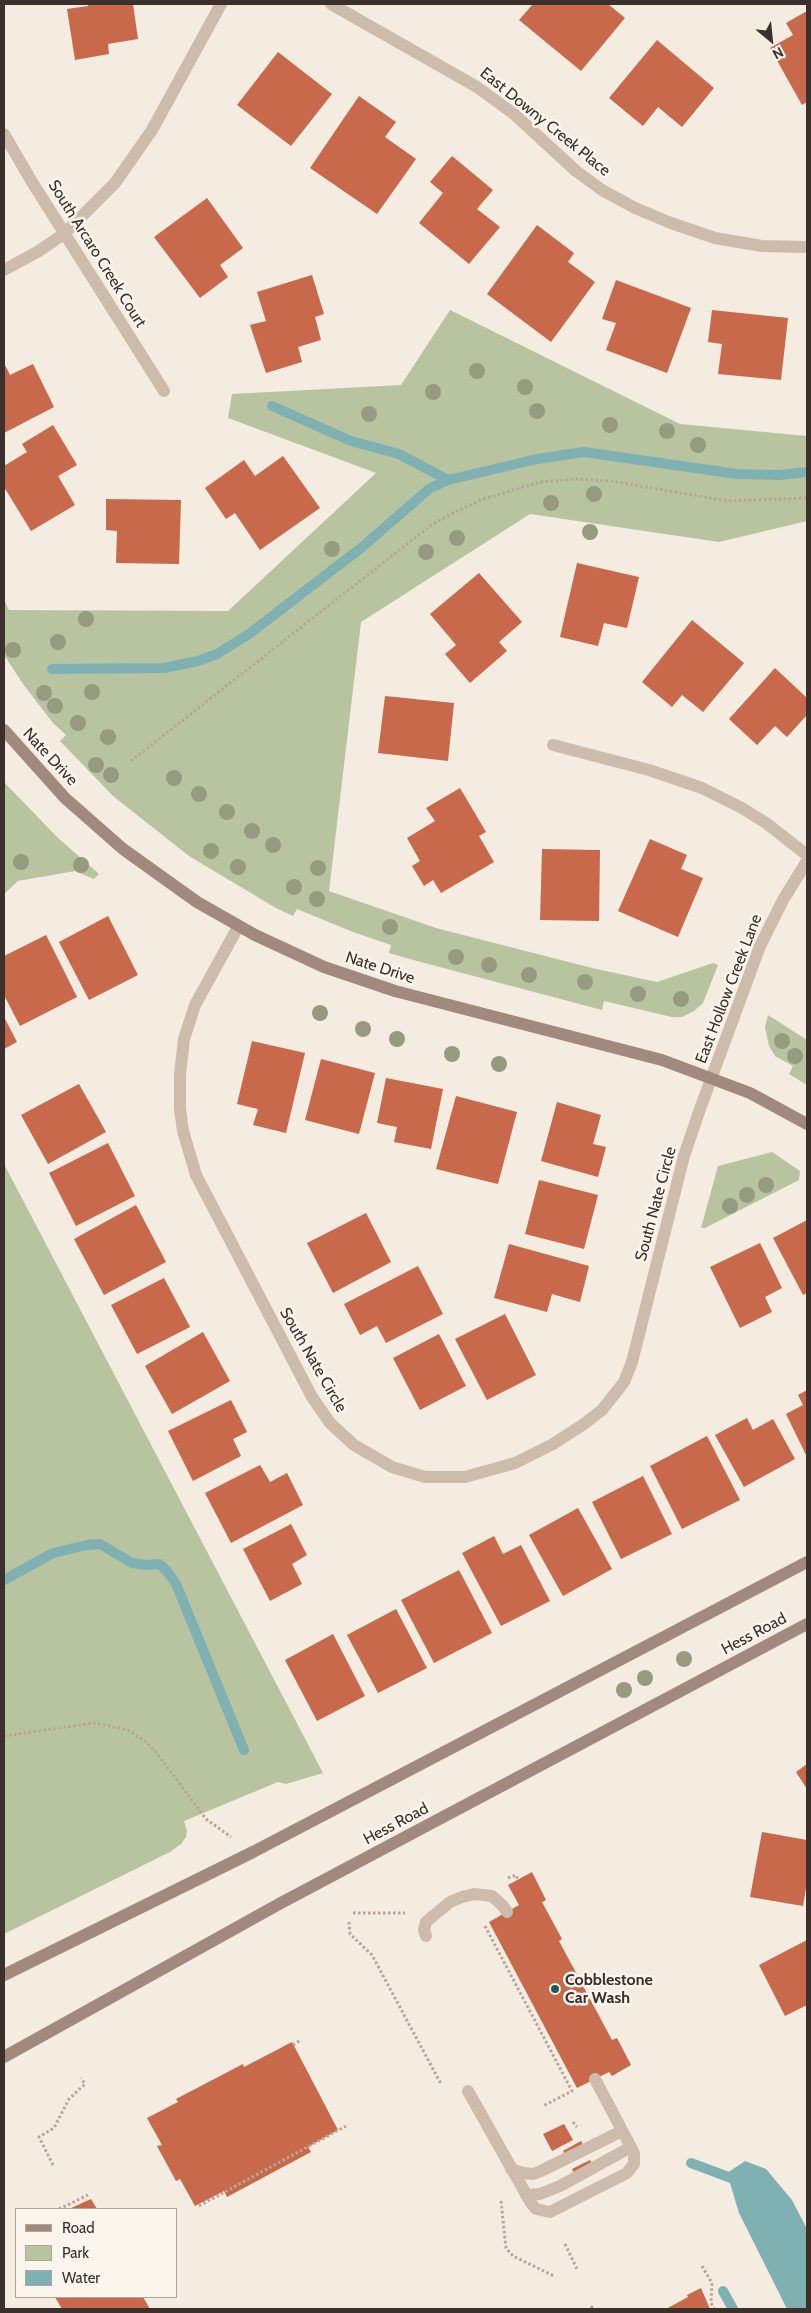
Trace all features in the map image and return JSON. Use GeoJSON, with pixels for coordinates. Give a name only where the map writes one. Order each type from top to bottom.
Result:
{"type":"FeatureCollection","features":[{"type":"Feature","properties":{"kind":"main road","name":"Nate Drive"},"geometry":{"type":"LineString","coordinates":[[4,730],[53,785],[111,839],[164,880],[238,927],[305,959],[379,986],[655,1058],[772,1103],[807,1124]]}},
{"type":"Feature","properties":{"kind":"main road"},"geometry":{"type":"LineString","coordinates":[[4,1974],[253,1852],[807,1562]]}},
{"type":"Feature","properties":{"kind":"main road","name":"Hess Road"},"geometry":{"type":"LineString","coordinates":[[4,2057],[279,1904],[807,1624]]}},
{"type":"Feature","properties":{"kind":"street"},"geometry":{"type":"LineString","coordinates":[[4,270],[39,251],[65,233],[108,192],[139,150],[222,4]]}},
{"type":"Feature","properties":{"kind":"street","name":"East Downy Creek Place"},"geometry":{"type":"LineString","coordinates":[[331,4],[445,67],[490,96],[576,171],[630,205],[671,224],[715,238],[762,246],[807,247]]}},
{"type":"Feature","properties":{"kind":"street","name":"South Arcaro Creek Court"},"geometry":{"type":"LineString","coordinates":[[4,134],[164,391]]}},
{"type":"Feature","properties":{"kind":"street"},"geometry":{"type":"LineString","coordinates":[[553,745],[649,770],[702,788],[742,808],[766,823],[807,855]]}},
{"type":"Feature","properties":{"kind":"street","name":"East Hollow Creek Lane"},"geometry":{"type":"LineString","coordinates":[[711,1078],[760,946],[783,900],[807,861]]}},
{"type":"Feature","properties":{"kind":"street","name":"South Nate Circle"},"geometry":{"type":"LineString","coordinates":[[238,927],[196,1005],[184,1039],[179,1102],[183,1131],[190,1155],[206,1197],[322,1413],[338,1432],[354,1445],[383,1463],[402,1471],[425,1477],[451,1478],[478,1475],[515,1463],[541,1451],[584,1424],[617,1394],[632,1362],[684,1156],[711,1078]]}},
{"type":"Feature","properties":{"kind":"street"},"geometry":{"type":"LineString","coordinates":[[426,1936],[424,1930],[426,1922],[450,1902],[462,1897],[474,1894],[492,1896],[504,1906],[507,1912]]}},
{"type":"Feature","properties":{"kind":"street"},"geometry":{"type":"LineString","coordinates":[[468,2091],[526,2195],[536,2209],[550,2212],[632,2170],[635,2159],[631,2147],[595,2079]]}},
{"type":"Feature","properties":{"kind":"street"},"geometry":{"type":"LineString","coordinates":[[511,2169],[533,2174],[622,2131]]}},
{"type":"Feature","properties":{"kind":"street"},"geometry":{"type":"LineString","coordinates":[[526,2195],[540,2194],[560,2186],[631,2147]]}},
{"type":"Feature","properties":{"kind":"path"},"geometry":{"type":"LineString","coordinates":[[131,761],[430,526],[483,499],[540,482],[576,479],[611,481],[728,501],[807,498]]}},
{"type":"Feature","properties":{"kind":"path"},"geometry":{"type":"LineString","coordinates":[[4,1736],[94,1723],[128,1730],[145,1741],[155,1751],[206,1819],[253,1852]]}},
{"type":"Feature","properties":{"kind":"path"},"geometry":{"type":"LineString","coordinates":[[349,1922],[350,1934],[372,1956],[441,2084]]}},
{"type":"Feature","properties":{"kind":"path"},"geometry":{"type":"LineString","coordinates":[[483,1922],[572,2091],[544,2106]]}},
{"type":"Feature","properties":{"kind":"path"},"geometry":{"type":"LineString","coordinates":[[293,2045],[301,2040]]}},
{"type":"Feature","properties":{"kind":"path"},"geometry":{"type":"LineString","coordinates":[[53,2165],[38,2137],[54,2128],[68,2099],[84,2084],[81,2078]]}},
{"type":"Feature","properties":{"kind":"path"},"geometry":{"type":"LineString","coordinates":[[199,2206],[346,2126]]}},
{"type":"Feature","properties":{"kind":"path"},"geometry":{"type":"LineString","coordinates":[[61,2208],[88,2195]]}},
{"type":"Feature","properties":{"kind":"path"},"geometry":{"type":"LineString","coordinates":[[500,2196],[506,2248],[513,2256],[554,2276]]}},
{"type":"Feature","properties":{"kind":"path"},"geometry":{"type":"LineString","coordinates":[[70,2197],[72,2202]]}},
{"type":"Feature","properties":{"kind":"path"},"geometry":{"type":"LineString","coordinates":[[565,2244],[577,2268]]}},
{"type":"Feature","properties":{"kind":"path"},"geometry":{"type":"LineString","coordinates":[[702,2266],[712,2283],[711,2302],[714,2309]]}},
{"type":"Feature","properties":{"kind":"green space"},"geometry":{"type":"Polygon","coordinates":[[[450,310],[680,424],[807,436],[807,521],[719,542],[530,514],[361,622],[329,891],[436,928],[592,968],[657,982],[713,963],[718,965],[703,1003],[694,1011],[682,1017],[672,1017],[604,1001],[602,1010],[417,961],[389,953],[391,945],[297,909],[293,916],[276,908],[189,856],[113,796],[60,741],[66,735],[53,723],[23,684],[4,655],[4,600],[9,610],[228,611],[376,473],[228,418],[232,394],[401,385],[450,310]]]}},
{"type":"Feature","properties":{"kind":"green space"},"geometry":{"type":"Polygon","coordinates":[[[4,782],[57,837],[99,874],[94,879],[75,871],[18,881],[4,894],[4,782]]]}},
{"type":"Feature","properties":{"kind":"green space"},"geometry":{"type":"Polygon","coordinates":[[[768,1015],[807,1040],[807,1085],[789,1074],[793,1066],[775,1056],[769,1046],[765,1027],[768,1015]]]}},
{"type":"Feature","properties":{"kind":"green space"},"geometry":{"type":"Polygon","coordinates":[[[772,1152],[800,1171],[799,1180],[705,1228],[701,1228],[718,1166],[772,1152]]]}},
{"type":"Feature","properties":{"kind":"green space"},"geometry":{"type":"Polygon","coordinates":[[[4,1164],[323,1773],[286,1784],[278,1782],[184,1821],[187,1831],[186,1837],[181,1844],[170,1852],[4,1934],[4,1164]]]}},
{"type":"Feature","properties":{"kind":"water"},"geometry":{"type":"Polygon","coordinates":[[[745,2161],[766,2169],[792,2200],[807,2229],[807,2309],[787,2309],[739,2213],[727,2173],[745,2161]]]}},
{"type":"Feature","properties":{"kind":"building"},"geometry":{"type":"Polygon","coordinates":[[[88,4],[133,4],[138,39],[108,44],[109,54],[75,60],[67,9],[88,6],[88,4]]]}},
{"type":"Feature","properties":{"kind":"building"},"geometry":{"type":"Polygon","coordinates":[[[533,4],[608,4],[625,18],[581,71],[519,20],[533,4]]]}},
{"type":"Feature","properties":{"kind":"building"},"geometry":{"type":"Polygon","coordinates":[[[807,11],[807,102],[802,105],[770,48],[793,35],[786,23],[807,11]]]}},
{"type":"Feature","properties":{"kind":"building"},"geometry":{"type":"Polygon","coordinates":[[[657,40],[714,88],[682,127],[658,107],[643,126],[609,98],[657,40]]]}},
{"type":"Feature","properties":{"kind":"building"},"geometry":{"type":"Polygon","coordinates":[[[278,52],[332,94],[291,146],[237,105],[278,52]]]}},
{"type":"Feature","properties":{"kind":"building"},"geometry":{"type":"Polygon","coordinates":[[[359,96],[396,122],[385,137],[416,159],[377,214],[310,168],[359,96]]]}},
{"type":"Feature","properties":{"kind":"building"},"geometry":{"type":"Polygon","coordinates":[[[452,156],[493,190],[477,209],[500,227],[469,264],[419,223],[443,193],[430,182],[452,156]]]}},
{"type":"Feature","properties":{"kind":"building"},"geometry":{"type":"Polygon","coordinates":[[[207,198],[243,248],[220,265],[228,277],[200,298],[154,237],[207,198]]]}},
{"type":"Feature","properties":{"kind":"building"},"geometry":{"type":"Polygon","coordinates":[[[537,225],[574,253],[568,262],[595,282],[551,342],[487,294],[537,225]]]}},
{"type":"Feature","properties":{"kind":"building"},"geometry":{"type":"Polygon","coordinates":[[[312,275],[324,314],[315,317],[321,340],[298,347],[302,362],[266,373],[250,325],[266,321],[257,292],[312,275]]]}},
{"type":"Feature","properties":{"kind":"building"},"geometry":{"type":"Polygon","coordinates":[[[616,280],[691,308],[667,373],[606,350],[616,323],[602,319],[616,280]]]}},
{"type":"Feature","properties":{"kind":"building"},"geometry":{"type":"Polygon","coordinates":[[[712,310],[788,318],[781,380],[718,374],[722,344],[708,342],[712,310]]]}},
{"type":"Feature","properties":{"kind":"building"},"geometry":{"type":"Polygon","coordinates":[[[4,363],[10,375],[33,364],[54,407],[4,433],[4,363]]]}},
{"type":"Feature","properties":{"kind":"building"},"geometry":{"type":"Polygon","coordinates":[[[53,425],[77,465],[58,476],[75,505],[31,531],[4,487],[4,466],[27,452],[22,444],[53,425]]]}},
{"type":"Feature","properties":{"kind":"building"},"geometry":{"type":"Polygon","coordinates":[[[283,456],[320,508],[260,550],[235,513],[226,519],[205,488],[244,460],[255,476],[283,456]]]}},
{"type":"Feature","properties":{"kind":"building"},"geometry":{"type":"Polygon","coordinates":[[[106,499],[181,500],[179,564],[116,563],[117,531],[106,530],[106,499]]]}},
{"type":"Feature","properties":{"kind":"building"},"geometry":{"type":"Polygon","coordinates":[[[577,563],[639,577],[627,628],[604,623],[598,646],[560,637],[577,563]]]}},
{"type":"Feature","properties":{"kind":"building"},"geometry":{"type":"Polygon","coordinates":[[[479,573],[522,622],[499,642],[507,651],[470,683],[445,654],[456,645],[430,614],[479,573]]]}},
{"type":"Feature","properties":{"kind":"building"},"geometry":{"type":"Polygon","coordinates":[[[692,620],[744,663],[703,712],[682,695],[672,707],[642,682],[692,620]]]}},
{"type":"Feature","properties":{"kind":"building"},"geometry":{"type":"Polygon","coordinates":[[[775,668],[807,698],[807,715],[787,737],[775,726],[757,745],[729,719],[775,668]]]}},
{"type":"Feature","properties":{"kind":"building"},"geometry":{"type":"Polygon","coordinates":[[[385,696],[454,703],[448,761],[378,753],[385,696]]]}},
{"type":"Feature","properties":{"kind":"building"},"geometry":{"type":"Polygon","coordinates":[[[460,788],[486,832],[479,836],[494,862],[441,893],[433,880],[424,886],[412,866],[420,861],[407,838],[435,821],[426,808],[460,788]]]}},
{"type":"Feature","properties":{"kind":"building"},"geometry":{"type":"Polygon","coordinates":[[[650,839],[687,855],[681,869],[703,878],[678,937],[618,911],[650,839]]]}},
{"type":"Feature","properties":{"kind":"building"},"geometry":{"type":"Polygon","coordinates":[[[542,849],[600,850],[599,921],[540,920],[542,849]]]}},
{"type":"Feature","properties":{"kind":"building"},"geometry":{"type":"Polygon","coordinates":[[[108,916],[138,975],[89,1000],[59,942],[108,916]]]}},
{"type":"Feature","properties":{"kind":"building"},"geometry":{"type":"Polygon","coordinates":[[[46,935],[77,997],[20,1026],[4,995],[4,956],[46,935]]]}},
{"type":"Feature","properties":{"kind":"building"},"geometry":{"type":"Polygon","coordinates":[[[4,1017],[17,1042],[4,1049],[4,1017]]]}},
{"type":"Feature","properties":{"kind":"building"},"geometry":{"type":"Polygon","coordinates":[[[252,1041],[305,1053],[286,1133],[253,1125],[258,1109],[237,1104],[252,1041]]]}},
{"type":"Feature","properties":{"kind":"building"},"geometry":{"type":"Polygon","coordinates":[[[321,1059],[375,1073],[359,1134],[305,1120],[321,1059]]]}},
{"type":"Feature","properties":{"kind":"building"},"geometry":{"type":"Polygon","coordinates":[[[386,1078],[443,1089],[431,1149],[394,1142],[397,1127],[377,1123],[386,1078]]]}},
{"type":"Feature","properties":{"kind":"building"},"geometry":{"type":"Polygon","coordinates":[[[79,1084],[106,1132],[48,1164],[21,1115],[79,1084]]]}},
{"type":"Feature","properties":{"kind":"building"},"geometry":{"type":"Polygon","coordinates":[[[456,1096],[517,1112],[498,1184],[436,1169],[456,1096]]]}},
{"type":"Feature","properties":{"kind":"building"},"geometry":{"type":"Polygon","coordinates":[[[557,1102],[601,1115],[593,1144],[606,1147],[598,1177],[541,1161],[557,1102]]]}},
{"type":"Feature","properties":{"kind":"building"},"geometry":{"type":"Polygon","coordinates":[[[108,1143],[135,1196],[76,1226],[49,1173],[108,1143]]]}},
{"type":"Feature","properties":{"kind":"building"},"geometry":{"type":"Polygon","coordinates":[[[539,1180],[598,1195],[584,1249],[525,1234],[539,1180]]]}},
{"type":"Feature","properties":{"kind":"building"},"geometry":{"type":"Polygon","coordinates":[[[136,1205],[166,1262],[104,1295],[74,1239],[136,1205]]]}},
{"type":"Feature","properties":{"kind":"building"},"geometry":{"type":"Polygon","coordinates":[[[366,1213],[391,1262],[333,1293],[307,1243],[366,1213]]]}},
{"type":"Feature","properties":{"kind":"building"},"geometry":{"type":"Polygon","coordinates":[[[807,1220],[807,1293],[803,1295],[773,1238],[807,1220]]]}},
{"type":"Feature","properties":{"kind":"building"},"geometry":{"type":"Polygon","coordinates":[[[760,1243],[782,1288],[765,1297],[772,1312],[740,1328],[710,1267],[760,1243]]]}},
{"type":"Feature","properties":{"kind":"building"},"geometry":{"type":"Polygon","coordinates":[[[509,1244],[589,1266],[580,1302],[552,1294],[547,1312],[494,1298],[509,1244]]]}},
{"type":"Feature","properties":{"kind":"building"},"geometry":{"type":"Polygon","coordinates":[[[418,1266],[443,1314],[386,1343],[377,1326],[360,1335],[344,1304],[418,1266]]]}},
{"type":"Feature","properties":{"kind":"building"},"geometry":{"type":"Polygon","coordinates":[[[164,1278],[190,1327],[137,1354],[111,1305],[164,1278]]]}},
{"type":"Feature","properties":{"kind":"building"},"geometry":{"type":"Polygon","coordinates":[[[505,1314],[536,1375],[487,1400],[455,1339],[505,1314]]]}},
{"type":"Feature","properties":{"kind":"building"},"geometry":{"type":"Polygon","coordinates":[[[203,1332],[230,1381],[172,1414],[145,1366],[203,1332]]]}},
{"type":"Feature","properties":{"kind":"building"},"geometry":{"type":"Polygon","coordinates":[[[439,1334],[466,1386],[420,1410],[393,1358],[439,1334]]]}},
{"type":"Feature","properties":{"kind":"building"},"geometry":{"type":"Polygon","coordinates":[[[807,1390],[807,1457],[786,1414],[803,1405],[798,1395],[807,1390]]]}},
{"type":"Feature","properties":{"kind":"building"},"geometry":{"type":"Polygon","coordinates":[[[231,1400],[247,1432],[233,1439],[241,1456],[193,1481],[168,1431],[231,1400]]]}},
{"type":"Feature","properties":{"kind":"building"},"geometry":{"type":"Polygon","coordinates":[[[747,1418],[753,1430],[773,1419],[795,1459],[744,1487],[715,1435],[747,1418]]]}},
{"type":"Feature","properties":{"kind":"building"},"geometry":{"type":"Polygon","coordinates":[[[707,1436],[740,1500],[682,1529],[650,1466],[707,1436]]]}},
{"type":"Feature","properties":{"kind":"building"},"geometry":{"type":"Polygon","coordinates":[[[260,1465],[270,1482],[287,1473],[303,1505],[231,1543],[205,1493],[260,1465]]]}},
{"type":"Feature","properties":{"kind":"building"},"geometry":{"type":"Polygon","coordinates":[[[643,1476],[672,1534],[621,1559],[592,1502],[643,1476]]]}},
{"type":"Feature","properties":{"kind":"building"},"geometry":{"type":"Polygon","coordinates":[[[578,1508],[612,1569],[563,1596],[529,1535],[578,1508]]]}},
{"type":"Feature","properties":{"kind":"building"},"geometry":{"type":"Polygon","coordinates":[[[291,1524],[307,1555],[292,1564],[302,1584],[270,1601],[243,1549],[291,1524]]]}},
{"type":"Feature","properties":{"kind":"building"},"geometry":{"type":"Polygon","coordinates":[[[494,1536],[503,1554],[521,1545],[550,1601],[501,1626],[462,1553],[494,1536]]]}},
{"type":"Feature","properties":{"kind":"building"},"geometry":{"type":"Polygon","coordinates":[[[459,1570],[492,1633],[434,1663],[401,1600],[459,1570]]]}},
{"type":"Feature","properties":{"kind":"building"},"geometry":{"type":"Polygon","coordinates":[[[396,1609],[427,1668],[378,1693],[347,1635],[396,1609]]]}},
{"type":"Feature","properties":{"kind":"building"},"geometry":{"type":"Polygon","coordinates":[[[333,1634],[365,1696],[317,1721],[285,1660],[333,1634]]]}},
{"type":"Feature","properties":{"kind":"building"},"geometry":{"type":"Polygon","coordinates":[[[807,1764],[807,1789],[796,1772],[807,1764]]]}},
{"type":"Feature","properties":{"kind":"building"},"geometry":{"type":"Polygon","coordinates":[[[762,1832],[807,1840],[807,1882],[803,1906],[750,1897],[762,1832]]]}},
{"type":"Feature","properties":{"kind":"building","name":"Cobblestone Car Wash"},"geometry":{"type":"Polygon","coordinates":[[[532,1872],[546,1900],[542,1902],[562,1939],[559,1941],[612,2040],[617,2038],[631,2065],[612,2076],[609,2072],[577,2088],[489,1922],[519,1905],[508,1885],[532,1872]]]}},
{"type":"Feature","properties":{"kind":"building"},"geometry":{"type":"Polygon","coordinates":[[[807,1940],[807,2005],[785,2016],[759,1965],[807,1940]]]}},
{"type":"Feature","properties":{"kind":"building"},"geometry":{"type":"Polygon","coordinates":[[[292,2042],[338,2130],[308,2147],[311,2152],[227,2197],[224,2191],[195,2206],[180,2179],[176,2181],[157,2146],[162,2145],[147,2118],[178,2102],[176,2099],[243,2064],[244,2067],[292,2042]]]}},
{"type":"Feature","properties":{"kind":"building"},"geometry":{"type":"Polygon","coordinates":[[[564,2124],[573,2140],[552,2151],[543,2134],[564,2124]]]}},
{"type":"Feature","properties":{"kind":"building"},"geometry":{"type":"Polygon","coordinates":[[[581,2141],[587,2153],[569,2163],[563,2151],[581,2141]]]}},
{"type":"Feature","properties":{"kind":"building"},"geometry":{"type":"Polygon","coordinates":[[[590,2160],[597,2172],[579,2182],[572,2169],[590,2160]]]}},
{"type":"Feature","properties":{"kind":"building"},"geometry":{"type":"Polygon","coordinates":[[[91,2199],[96,2208],[71,2208],[91,2199]]]}},
{"type":"Feature","properties":{"kind":"building"},"geometry":{"type":"Polygon","coordinates":[[[701,2288],[710,2309],[666,2309],[688,2297],[687,2295],[701,2288]]]}},
{"type":"Feature","properties":{"kind":"building"},"geometry":{"type":"Polygon","coordinates":[[[56,2298],[144,2298],[150,2309],[62,2309],[56,2298]]]}},
{"type":"Feature","properties":{"kind":"waterway"},"geometry":{"type":"LineString","coordinates":[[272,406],[351,441],[399,454],[448,480]]}},
{"type":"Feature","properties":{"kind":"waterway"},"geometry":{"type":"LineString","coordinates":[[52,669],[164,668],[198,661],[217,654],[249,634],[361,548],[429,489],[448,480],[537,459],[584,452],[737,474],[780,475],[807,472]]}},
{"type":"Feature","properties":{"kind":"waterway"},"geometry":{"type":"LineString","coordinates":[[4,1580],[53,1553],[87,1545],[100,1544],[132,1563],[159,1564],[167,1571],[176,1584],[244,1750]]}},
{"type":"Feature","properties":{"kind":"waterway"},"geometry":{"type":"LineString","coordinates":[[691,2163],[739,2181]]}},
{"type":"Feature","properties":{"kind":"waterway"},"geometry":{"type":"LineString","coordinates":[[723,2291],[733,2309]]}},
{"type":"Feature","properties":{"kind":"place","name":"Cobblestone Car Wash"},"geometry":{"type":"Point","coordinates":[555,1989]}}]}
